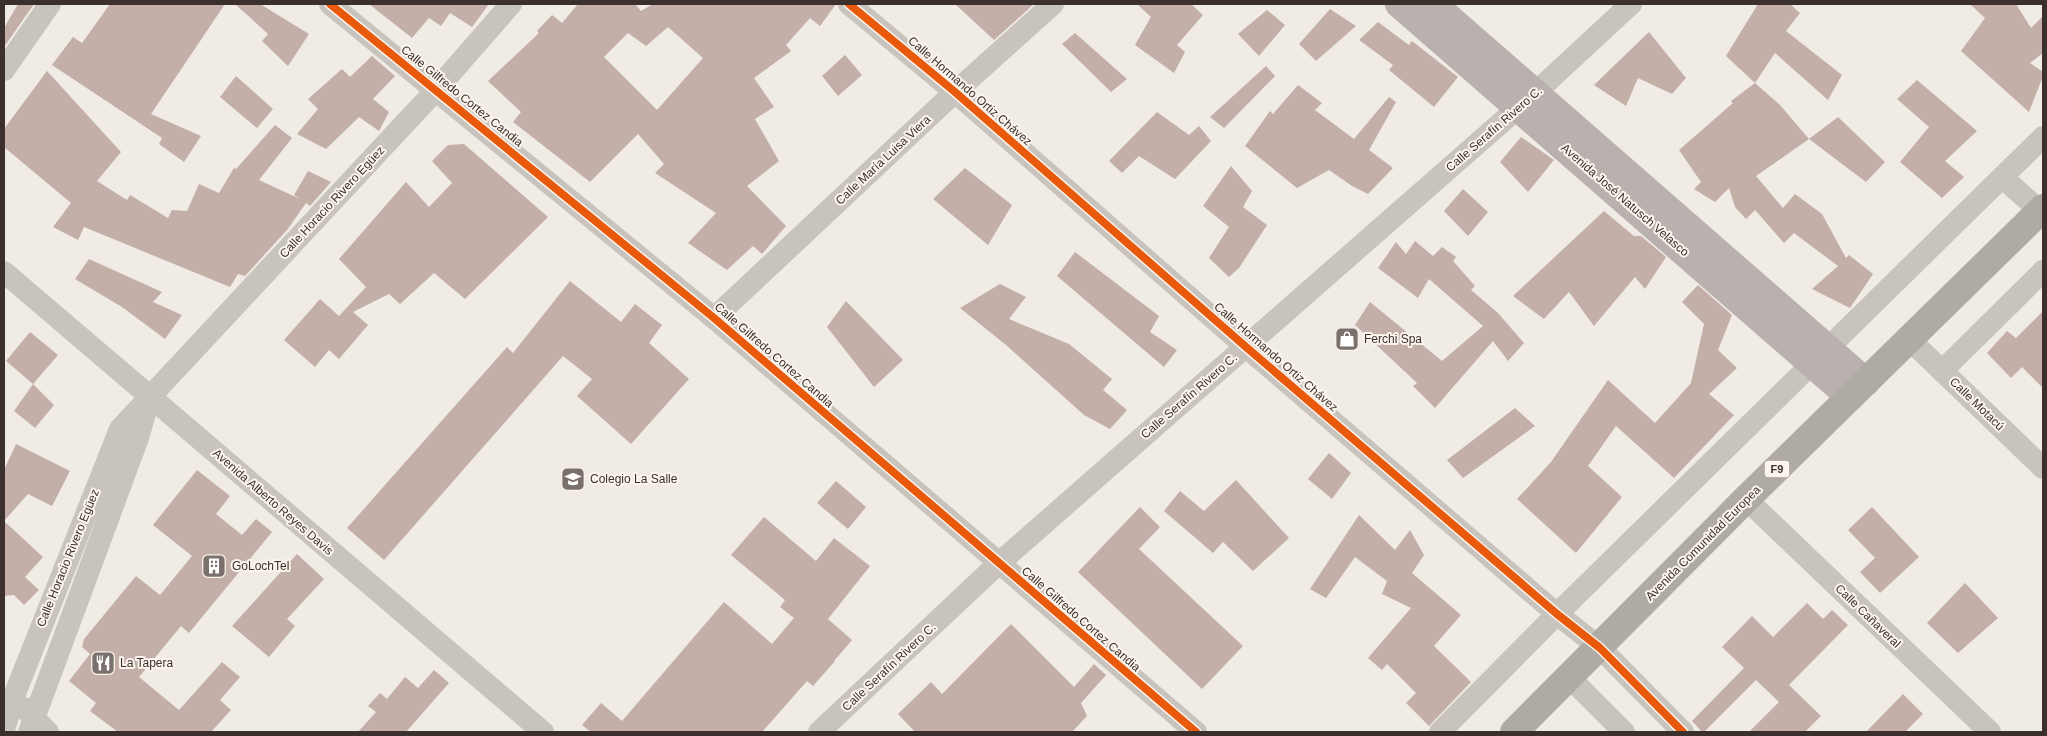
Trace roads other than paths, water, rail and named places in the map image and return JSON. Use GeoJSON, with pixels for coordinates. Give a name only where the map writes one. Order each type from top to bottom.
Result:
{"type":"FeatureCollection","features":[{"type":"Feature","properties":{"kind":"highway","name":"Avenida Comunidad Europea"},"geometry":{"type":"LineString","coordinates":[[1514,732],[1600,648],[1746,499],[2042,209]]}},
{"type":"Feature","properties":{"kind":"main road","name":"Avenida José Natusch Velasco"},"geometry":{"type":"LineString","coordinates":[[1400,4],[1527,100],[1858,389]]}},
{"type":"Feature","properties":{"kind":"main road","name":"Avenida José Natusch Velasco"},"geometry":{"type":"LineString","coordinates":[[1434,4],[1527,100]]}},
{"type":"Feature","properties":{"kind":"street"},"geometry":{"type":"LineString","coordinates":[[4,70],[50,4]]}},
{"type":"Feature","properties":{"kind":"street","name":"Calle Gilfredo Cortez Candia"},"geometry":{"type":"LineString","coordinates":[[330,4],[714,318],[1196,732]]}},
{"type":"Feature","properties":{"kind":"street","name":"Calle Horacio Rivero Egüez"},"geometry":{"type":"LineString","coordinates":[[4,730],[9,692],[120,428],[436,90],[511,4]]}},
{"type":"Feature","properties":{"kind":"street","name":"Calle Hormando Ortiz Chávez"},"geometry":{"type":"LineString","coordinates":[[849,4],[955,92],[1246,347],[1557,614],[1600,648],[1683,732]]}},
{"type":"Feature","properties":{"kind":"street","name":"Calle María Luisa Viera"},"geometry":{"type":"LineString","coordinates":[[714,318],[955,92],[1054,4]]}},
{"type":"Feature","properties":{"kind":"street","name":"Calle Serafín Rivero C."},"geometry":{"type":"LineString","coordinates":[[819,732],[999,563],[1527,100],[1631,4]]}},
{"type":"Feature","properties":{"kind":"street"},"geometry":{"type":"LineString","coordinates":[[1440,732],[1557,614],[2043,137]]}},
{"type":"Feature","properties":{"kind":"street"},"geometry":{"type":"LineString","coordinates":[[2002,177],[2042,209]]}},
{"type":"Feature","properties":{"kind":"street"},"geometry":{"type":"LineString","coordinates":[[1942,370],[2043,271]]}},
{"type":"Feature","properties":{"kind":"street","name":"Avenida Alberto Reyes Davis"},"geometry":{"type":"LineString","coordinates":[[4,272],[543,732]]}},
{"type":"Feature","properties":{"kind":"street","name":"Calle Motacú"},"geometry":{"type":"LineString","coordinates":[[1910,340],[2043,468]]}},
{"type":"Feature","properties":{"kind":"street","name":"Calle Horacio Rivero Egüez"},"geometry":{"type":"LineString","coordinates":[[36,728],[150,397]]}},
{"type":"Feature","properties":{"kind":"street","name":"Calle Cañaveral"},"geometry":{"type":"LineString","coordinates":[[1746,499],[1990,732]]}},
{"type":"Feature","properties":{"kind":"street"},"geometry":{"type":"LineString","coordinates":[[1570,678],[1624,732]]}},
{"type":"Feature","properties":{"kind":"street"},"geometry":{"type":"LineString","coordinates":[[9,692],[36,728]]}},
{"type":"Feature","properties":{"kind":"place","name":"Ferchi Spa"},"geometry":{"type":"Point","coordinates":[1347,339]}},
{"type":"Feature","properties":{"kind":"place","name":"Colegio La Salle"},"geometry":{"type":"Point","coordinates":[573,479]}},
{"type":"Feature","properties":{"kind":"place","name":"GoLochTel"},"geometry":{"type":"Point","coordinates":[214,566]}},
{"type":"Feature","properties":{"kind":"place","name":"La Tapera"},"geometry":{"type":"Point","coordinates":[103,663]}}]}
